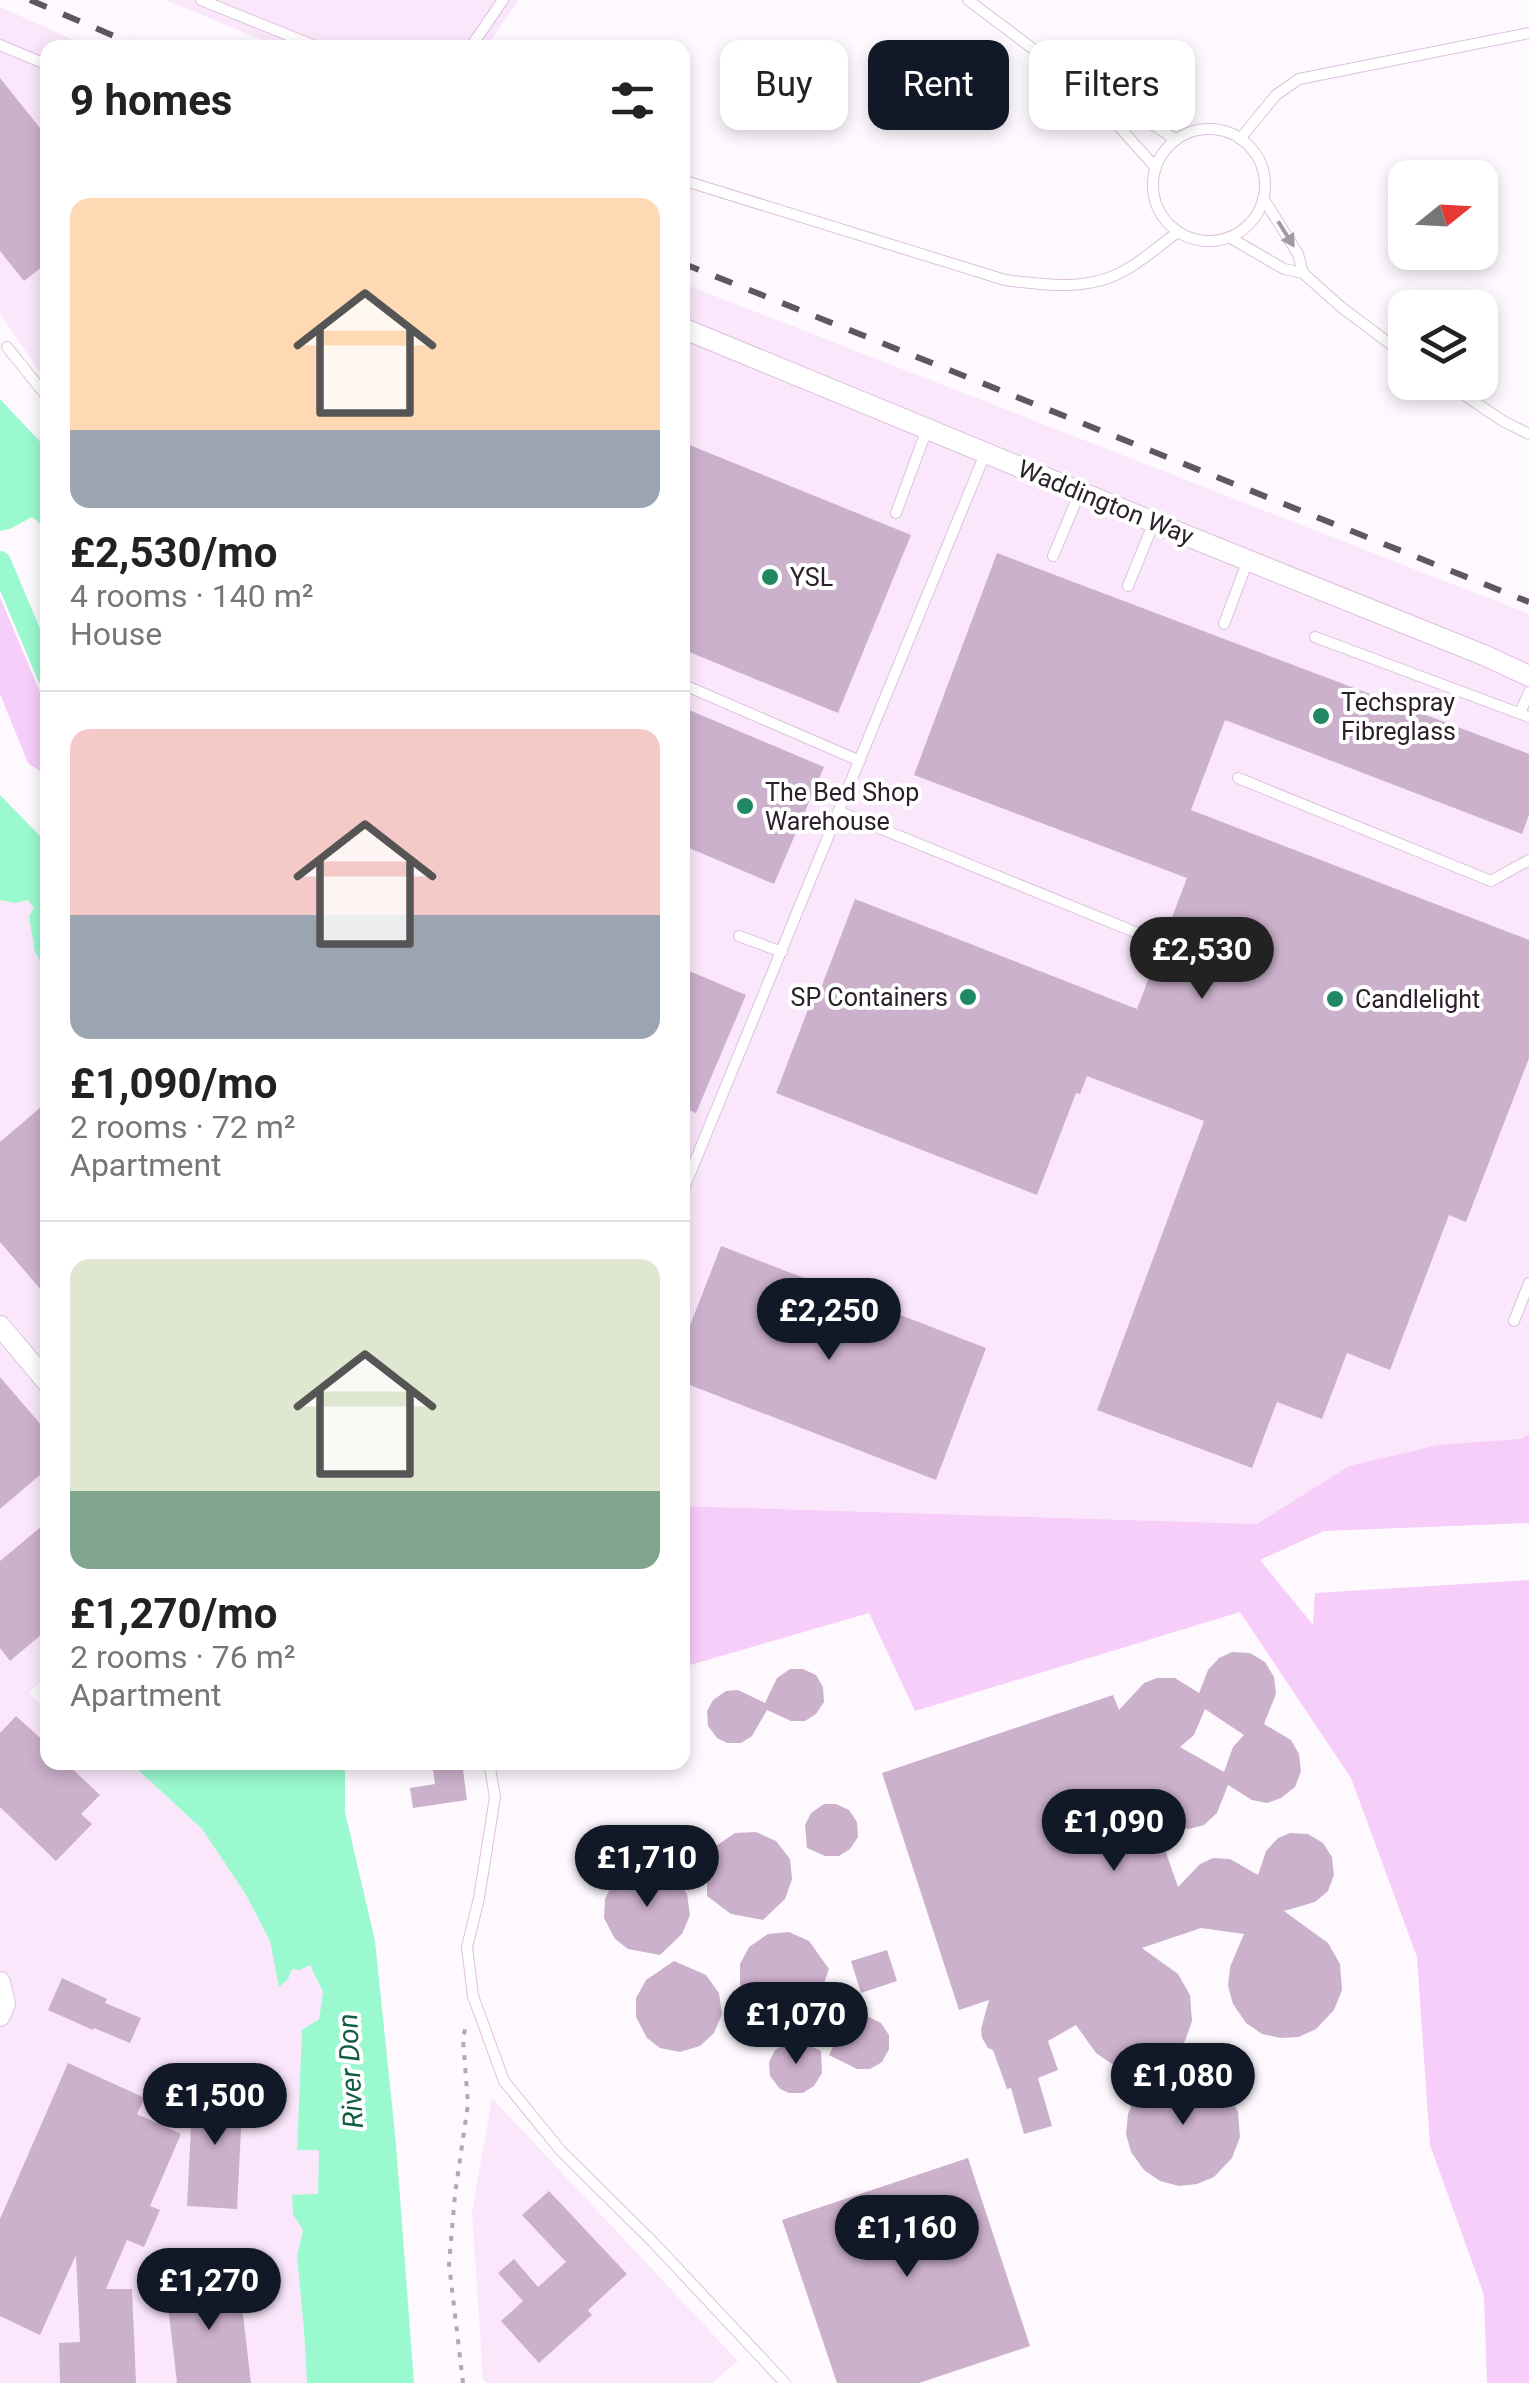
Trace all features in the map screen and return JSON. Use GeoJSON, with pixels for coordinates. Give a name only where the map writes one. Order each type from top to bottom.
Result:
{"type":"FeatureCollection","features":[{"type":"Feature","properties":{"kind":"street","name":"Waddington Way"},"geometry":{"type":"LineString","coordinates":[[690,331],[1529,676]]}},
{"type":"Feature","properties":{"kind":"street"},"geometry":{"type":"LineString","coordinates":[[0,1326],[40,1374]]}},
{"type":"Feature","properties":{"kind":"street"},"geometry":{"type":"LineString","coordinates":[[0,1982],[5,2004],[0,2016]]}},
{"type":"Feature","properties":{"kind":"lane"},"geometry":{"type":"LineString","coordinates":[[201,0],[300,40]]}},
{"type":"Feature","properties":{"kind":"lane"},"geometry":{"type":"LineString","coordinates":[[476,40],[503,0]]}},
{"type":"Feature","properties":{"kind":"lane"},"geometry":{"type":"LineString","coordinates":[[968,0],[1029,46]]}},
{"type":"Feature","properties":{"kind":"lane"},"geometry":{"type":"LineString","coordinates":[[1240,139],[1276,95],[1299,79],[1529,34]]}},
{"type":"Feature","properties":{"kind":"lane"},"geometry":{"type":"LineString","coordinates":[[0,44],[40,62]]}},
{"type":"Feature","properties":{"kind":"lane"},"geometry":{"type":"LineString","coordinates":[[1121,130],[1156,168]]}},
{"type":"Feature","properties":{"kind":"lane"},"geometry":{"type":"LineString","coordinates":[[1161,130],[1176,140]]}},
{"type":"Feature","properties":{"kind":"lane"},"geometry":{"type":"LineString","coordinates":[[1201,130],[1214,130],[1240,139],[1258,158],[1263,171],[1263,198],[1251,222],[1230,238],[1203,241],[1178,232],[1160,212],[1154,200],[1156,168],[1176,140],[1201,130]]}},
{"type":"Feature","properties":{"kind":"lane"},"geometry":{"type":"LineString","coordinates":[[690,182],[1005,280],[1055,287],[1094,282],[1125,271],[1178,232]]}},
{"type":"Feature","properties":{"kind":"lane"},"geometry":{"type":"LineString","coordinates":[[1263,198],[1298,254],[1303,272]]}},
{"type":"Feature","properties":{"kind":"lane"},"geometry":{"type":"LineString","coordinates":[[1230,238],[1284,268],[1303,272],[1388,342]]}},
{"type":"Feature","properties":{"kind":"lane"},"geometry":{"type":"LineString","coordinates":[[8,347],[40,388]]}},
{"type":"Feature","properties":{"kind":"lane"},"geometry":{"type":"LineString","coordinates":[[1471,400],[1529,434]]}},
{"type":"Feature","properties":{"kind":"lane"},"geometry":{"type":"LineString","coordinates":[[896,513],[927,429]]}},
{"type":"Feature","properties":{"kind":"lane"},"geometry":{"type":"LineString","coordinates":[[690,1174],[986,453]]}},
{"type":"Feature","properties":{"kind":"lane"},"geometry":{"type":"LineString","coordinates":[[1054,556],[1080,492]]}},
{"type":"Feature","properties":{"kind":"lane"},"geometry":{"type":"LineString","coordinates":[[1128,586],[1154,522]]}},
{"type":"Feature","properties":{"kind":"lane"},"geometry":{"type":"LineString","coordinates":[[1224,624],[1248,560]]}},
{"type":"Feature","properties":{"kind":"lane"},"geometry":{"type":"LineString","coordinates":[[1315,637],[1524,715],[1529,692]]}},
{"type":"Feature","properties":{"kind":"lane"},"geometry":{"type":"LineString","coordinates":[[690,687],[860,761]]}},
{"type":"Feature","properties":{"kind":"lane"},"geometry":{"type":"LineString","coordinates":[[1238,778],[1492,882],[1529,860]]}},
{"type":"Feature","properties":{"kind":"lane"},"geometry":{"type":"LineString","coordinates":[[840,812],[1136,932]]}},
{"type":"Feature","properties":{"kind":"lane"},"geometry":{"type":"LineString","coordinates":[[739,936],[782,952]]}},
{"type":"Feature","properties":{"kind":"lane"},"geometry":{"type":"LineString","coordinates":[[1514,1321],[1529,1283]]}},
{"type":"Feature","properties":{"kind":"lane"},"geometry":{"type":"LineString","coordinates":[[490,1770],[495,1797],[467,1947],[473,1996],[504,2081],[561,2151],[785,2383]]}},
{"type":"Feature","properties":{"kind":"path"},"geometry":{"type":"LineString","coordinates":[[463,2383],[449,2264],[468,2104],[463,2039],[473,1996]]}},
{"type":"Feature","properties":{"kind":"shaded area"},"geometry":{"type":"Polygon","coordinates":[[[165,0],[519,0],[491,40],[263,40],[165,0]]]}},
{"type":"Feature","properties":{"kind":"shaded area"},"geometry":{"type":"Polygon","coordinates":[[[0,7],[74,40],[40,40],[40,372],[0,314],[0,7]]]}},
{"type":"Feature","properties":{"kind":"shaded area"},"geometry":{"type":"Polygon","coordinates":[[[690,286],[1529,614],[1529,1434],[1520,1439],[1349,1466],[1258,1524],[690,1506],[690,286]]]}},
{"type":"Feature","properties":{"kind":"shaded area"},"geometry":{"type":"Polygon","coordinates":[[[0,597],[40,692],[40,771],[28,763],[0,694],[0,597]]]}},
{"type":"Feature","properties":{"kind":"shaded area"},"geometry":{"type":"Polygon","coordinates":[[[0,900],[28,900],[34,908],[29,916],[40,960],[40,1682],[29,1693],[40,1704],[40,1770],[138,1770],[202,1829],[245,1893],[270,1941],[279,1986],[292,1969],[310,1965],[323,1992],[319,2019],[302,2031],[297,2149],[319,2150],[318,2195],[292,2196],[294,2214],[303,2229],[297,2256],[307,2383],[0,2383],[0,900]]]}},
{"type":"Feature","properties":{"kind":"shaded area"},"geometry":{"type":"Polygon","coordinates":[[[1529,1434],[1529,1523],[1324,1531],[1260,1560],[1313,1625],[1315,1593],[1529,1580],[1529,2383],[1487,2383],[1484,2295],[1430,2145],[1417,1957],[1351,1778],[1240,1612],[915,1711],[869,1613],[690,1665],[690,1506],[1257,1524],[1349,1466],[1439,1445],[1520,1439],[1529,1434]]]}},
{"type":"Feature","properties":{"kind":"shaded area"},"geometry":{"type":"Polygon","coordinates":[[[492,2098],[738,2361],[712,2383],[486,2383],[472,2212],[492,2098]]]}},
{"type":"Feature","properties":{"kind":"water"},"geometry":{"type":"Polygon","coordinates":[[[0,399],[40,442],[40,523],[32,517],[0,531],[0,399]]]}},
{"type":"Feature","properties":{"kind":"water"},"geometry":{"type":"Polygon","coordinates":[[[0,795],[40,836],[40,960],[29,916],[34,908],[28,900],[0,900],[0,795]]]}},
{"type":"Feature","properties":{"kind":"water","name":"River Don"},"geometry":{"type":"Polygon","coordinates":[[[138,1770],[345,1770],[345,1812],[375,1941],[396,2144],[414,2383],[307,2383],[297,2256],[303,2230],[293,2214],[292,2195],[318,2194],[319,2150],[297,2150],[302,2030],[319,2019],[323,1992],[310,1965],[292,1969],[279,1987],[270,1941],[245,1893],[202,1829],[138,1770]]]}},
{"type":"Feature","properties":{"kind":"building"},"geometry":{"type":"Polygon","coordinates":[[[0,78],[40,128],[40,268],[24,281],[0,251],[0,78]]]}},
{"type":"Feature","properties":{"kind":"building"},"geometry":{"type":"Polygon","coordinates":[[[690,445],[911,535],[838,713],[690,652],[690,445]]]}},
{"type":"Feature","properties":{"kind":"building"},"geometry":{"type":"Polygon","coordinates":[[[997,553],[1529,754],[1529,815],[1522,834],[1225,720],[1191,810],[1529,940],[1529,1058],[1466,1222],[1449,1215],[1390,1370],[1347,1353],[1322,1419],[1277,1402],[1252,1468],[1097,1410],[1204,1121],[1087,1076],[1080,1094],[1076,1093],[1037,1195],[776,1093],[855,899],[1137,1009],[1187,878],[914,775],[997,553]]]}},
{"type":"Feature","properties":{"kind":"building","name":"The Bed Shop Warehouse"},"geometry":{"type":"Polygon","coordinates":[[[690,710],[824,767],[774,884],[690,848],[690,710]]]}},
{"type":"Feature","properties":{"kind":"building"},"geometry":{"type":"Polygon","coordinates":[[[690,971],[746,995],[696,1113],[690,1110],[690,971]]]}},
{"type":"Feature","properties":{"kind":"building"},"geometry":{"type":"Polygon","coordinates":[[[40,1108],[40,1289],[0,1242],[0,1142],[40,1108]]]}},
{"type":"Feature","properties":{"kind":"building"},"geometry":{"type":"Polygon","coordinates":[[[721,1246],[986,1348],[936,1480],[690,1385],[690,1325],[721,1246]]]}},
{"type":"Feature","properties":{"kind":"building"},"geometry":{"type":"Polygon","coordinates":[[[0,1377],[40,1424],[40,1475],[0,1509],[0,1377]]]}},
{"type":"Feature","properties":{"kind":"building"},"geometry":{"type":"Polygon","coordinates":[[[40,1528],[40,1636],[10,1661],[0,1648],[0,1561],[40,1528]]]}},
{"type":"Feature","properties":{"kind":"building"},"geometry":{"type":"Polygon","coordinates":[[[1232,1652],[1250,1653],[1265,1662],[1274,1677],[1276,1694],[1264,1724],[1291,1740],[1299,1754],[1301,1771],[1295,1787],[1267,1803],[1252,1800],[1228,1785],[1217,1813],[1204,1825],[1189,1829],[1156,1824],[1178,1887],[1200,1864],[1213,1858],[1230,1859],[1258,1875],[1266,1851],[1278,1838],[1290,1833],[1308,1834],[1323,1843],[1332,1857],[1334,1875],[1328,1891],[1315,1902],[1284,1911],[1328,1943],[1340,1964],[1342,1990],[1334,2010],[1316,2029],[1299,2037],[1262,2034],[1246,2023],[1233,2004],[1228,1986],[1230,1967],[1244,1934],[1201,1928],[1142,1948],[1178,1974],[1190,1995],[1192,2021],[1185,2041],[1153,2074],[1112,2064],[1096,2053],[1076,2025],[1048,2041],[1058,2070],[1038,2078],[1052,2126],[1024,2134],[1011,2088],[1007,2089],[993,2050],[982,2038],[989,2000],[959,2010],[882,1773],[1113,1695],[1119,1710],[1144,1683],[1157,1678],[1175,1678],[1199,1693],[1208,1670],[1232,1652]],[[1205,1709],[1194,1735],[1180,1747],[1224,1772],[1233,1747],[1244,1735],[1205,1709]]]}},
{"type":"Feature","properties":{"kind":"building"},"geometry":{"type":"Polygon","coordinates":[[[790,1669],[816,1675],[823,1687],[824,1702],[816,1714],[805,1721],[791,1721],[767,1710],[752,1736],[741,1743],[717,1738],[708,1726],[707,1711],[713,1700],[726,1691],[738,1690],[765,1703],[777,1678],[790,1669]]]}},
{"type":"Feature","properties":{"kind":"building"},"geometry":{"type":"Polygon","coordinates":[[[16,1716],[40,1738],[40,1770],[73,1770],[100,1795],[81,1814],[92,1824],[56,1861],[0,1807],[0,1733],[16,1716]]]}},
{"type":"Feature","properties":{"kind":"building"},"geometry":{"type":"Polygon","coordinates":[[[433,1770],[463,1770],[467,1800],[413,1808],[410,1788],[435,1784],[433,1770]]]}},
{"type":"Feature","properties":{"kind":"building"},"geometry":{"type":"Polygon","coordinates":[[[824,1804],[849,1810],[857,1822],[858,1837],[839,1856],[825,1856],[807,1848],[805,1825],[811,1813],[824,1804]]]}},
{"type":"Feature","properties":{"kind":"building"},"geometry":{"type":"Polygon","coordinates":[[[756,1832],[776,1841],[790,1859],[792,1879],[785,1899],[763,1920],[731,1914],[707,1896],[707,1864],[716,1846],[735,1833],[756,1832]]]}},
{"type":"Feature","properties":{"kind":"building"},"geometry":{"type":"Polygon","coordinates":[[[654,1867],[674,1876],[687,1894],[690,1915],[682,1934],[660,1955],[628,1949],[615,1939],[604,1918],[605,1899],[614,1881],[633,1869],[654,1867]]]}},
{"type":"Feature","properties":{"kind":"building"},"geometry":{"type":"Polygon","coordinates":[[[789,1932],[809,1941],[829,1969],[818,2000],[804,2013],[784,2018],[764,2014],[750,2005],[740,1984],[740,1964],[749,1947],[768,1934],[789,1932]]]}},
{"type":"Feature","properties":{"kind":"building"},"geometry":{"type":"Polygon","coordinates":[[[887,1950],[897,1981],[861,1993],[851,1961],[887,1950]]]}},
{"type":"Feature","properties":{"kind":"building"},"geometry":{"type":"Polygon","coordinates":[[[674,1961],[706,1975],[719,1993],[722,2014],[714,2033],[700,2046],[680,2052],[660,2048],[647,2038],[636,2017],[636,1998],[646,1980],[674,1961]]]}},
{"type":"Feature","properties":{"kind":"building"},"geometry":{"type":"Polygon","coordinates":[[[62,1978],[141,2018],[130,2043],[48,2010],[62,1978]]]}},
{"type":"Feature","properties":{"kind":"building"},"geometry":{"type":"Polygon","coordinates":[[[861,2013],[881,2023],[889,2035],[889,2049],[882,2062],[870,2069],[857,2069],[829,2055],[843,2026],[861,2013]]]}},
{"type":"Feature","properties":{"kind":"building"},"geometry":{"type":"Polygon","coordinates":[[[794,2038],[821,2051],[822,2073],[814,2086],[803,2093],[780,2089],[770,2076],[769,2062],[775,2050],[794,2038]]]}},
{"type":"Feature","properties":{"kind":"building"},"geometry":{"type":"Polygon","coordinates":[[[68,2063],[145,2098],[137,2114],[181,2134],[150,2206],[160,2210],[144,2247],[127,2240],[106,2289],[132,2289],[136,2383],[60,2383],[59,2343],[80,2342],[76,2255],[40,2335],[0,2316],[0,2219],[68,2063]]]}},
{"type":"Feature","properties":{"kind":"building"},"geometry":{"type":"Polygon","coordinates":[[[1164,2065],[1207,2077],[1226,2090],[1238,2112],[1240,2137],[1232,2158],[1214,2177],[1197,2184],[1179,2186],[1160,2181],[1144,2170],[1131,2152],[1126,2134],[1134,2099],[1164,2065]]]}},
{"type":"Feature","properties":{"kind":"building"},"geometry":{"type":"Polygon","coordinates":[[[193,2087],[243,2090],[237,2209],[187,2206],[193,2087]]]}},
{"type":"Feature","properties":{"kind":"building"},"geometry":{"type":"Polygon","coordinates":[[[968,2158],[1030,2346],[919,2383],[837,2383],[782,2220],[968,2158]]]}},
{"type":"Feature","properties":{"kind":"building"},"geometry":{"type":"Polygon","coordinates":[[[549,2191],[627,2274],[588,2310],[592,2315],[539,2363],[501,2321],[523,2301],[498,2273],[514,2259],[538,2287],[566,2262],[522,2215],[549,2191]]]}},
{"type":"Feature","properties":{"kind":"building"},"geometry":{"type":"Polygon","coordinates":[[[239,2280],[251,2383],[177,2383],[166,2288],[239,2280]]]}},
{"type":"Feature","properties":{"kind":"waterway"},"geometry":{"type":"LineString","coordinates":[[0,562],[40,657]]}},
{"type":"Feature","properties":{"kind":"railway"},"geometry":{"type":"LineString","coordinates":[[30,0],[123,40]]}},
{"type":"Feature","properties":{"kind":"railway"},"geometry":{"type":"LineString","coordinates":[[690,266],[1529,602]]}},
{"type":"Feature","properties":{"kind":"place","name":"YSL"},"geometry":{"type":"Point","coordinates":[770,577]}},
{"type":"Feature","properties":{"kind":"place","name":"Techspray Fibreglass"},"geometry":{"type":"Point","coordinates":[1321,716]}},
{"type":"Feature","properties":{"kind":"place","name":"The Bed Shop Warehouse"},"geometry":{"type":"Point","coordinates":[745,806]}},
{"type":"Feature","properties":{"kind":"place","name":"SP Containers"},"geometry":{"type":"Point","coordinates":[968,997]}},
{"type":"Feature","properties":{"kind":"place","name":"Candlelight"},"geometry":{"type":"Point","coordinates":[1335,999]}}]}
